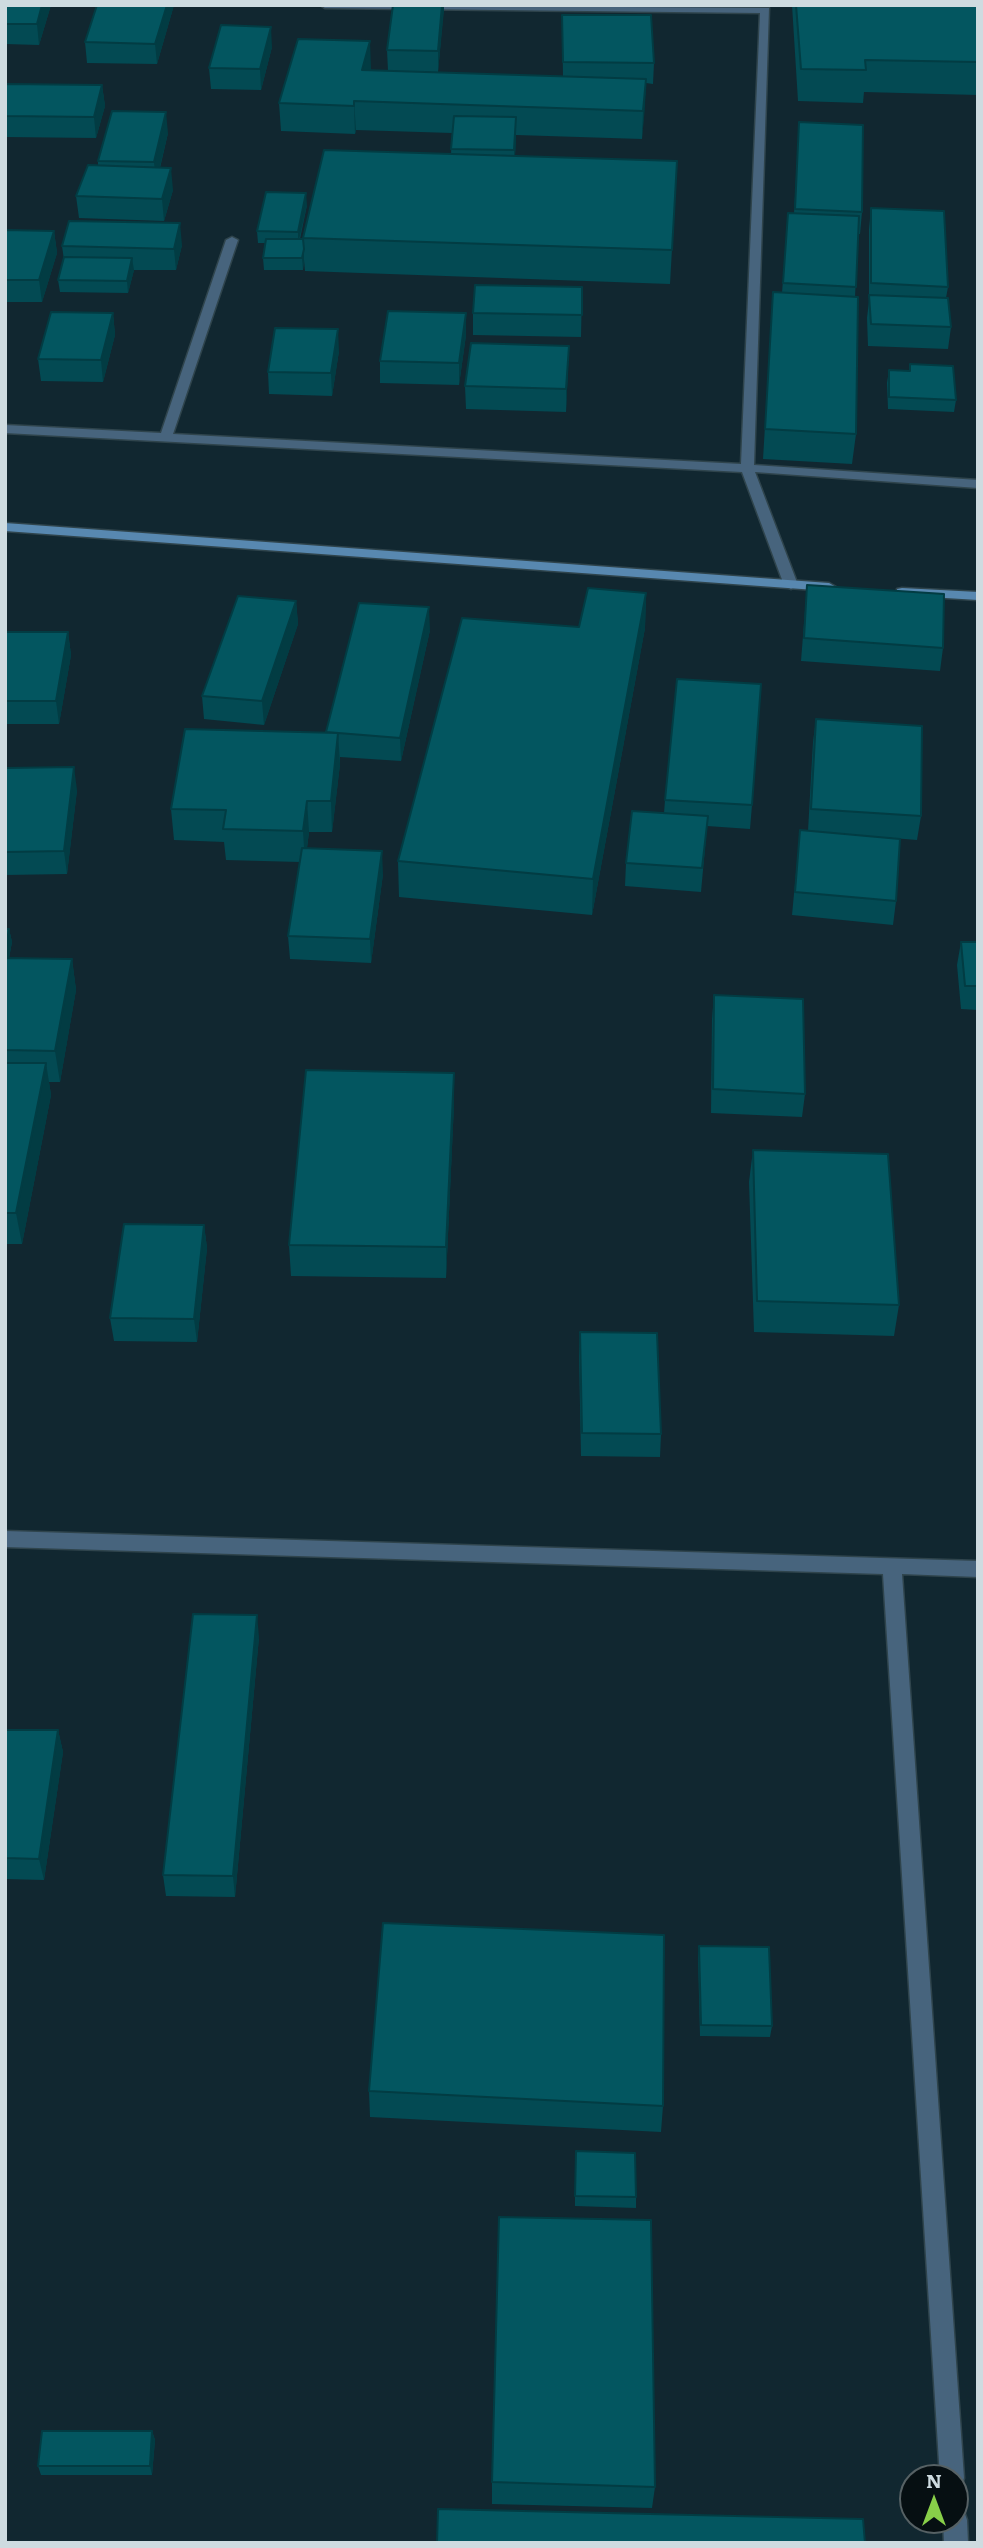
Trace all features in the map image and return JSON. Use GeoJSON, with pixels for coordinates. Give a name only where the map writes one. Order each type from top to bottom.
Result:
{"type":"FeatureCollection","features":[{"type":"Feature","properties":{"kind":"street"},"geometry":{"type":"LineString","coordinates":[[325,5],[765,10],[747,468],[791,585]]}},
{"type":"Feature","properties":{"kind":"street"},"geometry":{"type":"LineString","coordinates":[[166,436],[232,240]]}},
{"type":"Feature","properties":{"kind":"street"},"geometry":{"type":"LineString","coordinates":[[5,429],[747,468],[978,484]]}},
{"type":"Feature","properties":{"kind":"street"},"geometry":{"type":"LineString","coordinates":[[5,527],[844,588]]}},
{"type":"Feature","properties":{"kind":"street"},"geometry":{"type":"LineString","coordinates":[[884,591],[978,596]]}},
{"type":"Feature","properties":{"kind":"street"},"geometry":{"type":"LineString","coordinates":[[5,1539],[978,1569]]}},
{"type":"Feature","properties":{"kind":"street"},"geometry":{"type":"LineString","coordinates":[[892,1567],[951,2464]]}},
{"type":"Feature","properties":{"kind":"building"},"geometry":{"type":"Polygon","coordinates":[[[5,5],[42,5],[37,24],[5,24],[5,5]]]}},
{"type":"Feature","properties":{"kind":"building"},"geometry":{"type":"Polygon","coordinates":[[[97,5],[167,5],[155,44],[85,42],[97,5]]]}},
{"type":"Feature","properties":{"kind":"building"},"geometry":{"type":"Polygon","coordinates":[[[393,5],[442,5],[438,51],[387,50],[393,5]]]}},
{"type":"Feature","properties":{"kind":"building"},"geometry":{"type":"Polygon","coordinates":[[[796,5],[978,5],[978,62],[865,60],[866,70],[801,69],[796,5]]]}},
{"type":"Feature","properties":{"kind":"building"},"geometry":{"type":"Polygon","coordinates":[[[562,15],[651,15],[654,63],[563,62],[562,15]]]}},
{"type":"Feature","properties":{"kind":"building"},"geometry":{"type":"Polygon","coordinates":[[[221,25],[271,27],[260,69],[209,68],[221,25]]]}},
{"type":"Feature","properties":{"kind":"building"},"geometry":{"type":"Polygon","coordinates":[[[298,39],[370,41],[362,70],[646,79],[643,111],[354,101],[354,106],[279,103],[298,39]]]}},
{"type":"Feature","properties":{"kind":"building"},"geometry":{"type":"Polygon","coordinates":[[[5,84],[102,85],[94,117],[5,116],[5,84]]]}},
{"type":"Feature","properties":{"kind":"building"},"geometry":{"type":"Polygon","coordinates":[[[112,111],[166,112],[154,162],[98,161],[112,111]]]}},
{"type":"Feature","properties":{"kind":"building"},"geometry":{"type":"Polygon","coordinates":[[[454,116],[516,117],[514,150],[451,149],[454,116]]]}},
{"type":"Feature","properties":{"kind":"building"},"geometry":{"type":"Polygon","coordinates":[[[799,122],[863,125],[862,212],[795,209],[799,122]]]}},
{"type":"Feature","properties":{"kind":"building"},"geometry":{"type":"Polygon","coordinates":[[[324,150],[677,161],[672,250],[303,238],[324,150]]]}},
{"type":"Feature","properties":{"kind":"building"},"geometry":{"type":"Polygon","coordinates":[[[88,165],[171,168],[162,199],[76,196],[88,165]]]}},
{"type":"Feature","properties":{"kind":"building"},"geometry":{"type":"Polygon","coordinates":[[[266,192],[306,193],[298,232],[257,231],[266,192]]]}},
{"type":"Feature","properties":{"kind":"building"},"geometry":{"type":"Polygon","coordinates":[[[871,208],[944,211],[948,287],[871,283],[871,208]]]}},
{"type":"Feature","properties":{"kind":"building"},"geometry":{"type":"Polygon","coordinates":[[[788,213],[859,216],[856,287],[783,283],[788,213]]]}},
{"type":"Feature","properties":{"kind":"building"},"geometry":{"type":"Polygon","coordinates":[[[69,221],[180,223],[174,249],[62,246],[69,221]]]}},
{"type":"Feature","properties":{"kind":"building"},"geometry":{"type":"Polygon","coordinates":[[[5,230],[54,231],[39,280],[5,280],[5,230]]]}},
{"type":"Feature","properties":{"kind":"building"},"geometry":{"type":"Polygon","coordinates":[[[266,239],[303,239],[302,258],[263,258],[266,239]]]}},
{"type":"Feature","properties":{"kind":"building"},"geometry":{"type":"Polygon","coordinates":[[[64,257],[132,258],[127,281],[58,280],[64,257]]]}},
{"type":"Feature","properties":{"kind":"building"},"geometry":{"type":"Polygon","coordinates":[[[475,285],[582,287],[582,315],[473,313],[475,285]]]}},
{"type":"Feature","properties":{"kind":"building"},"geometry":{"type":"Polygon","coordinates":[[[773,292],[858,297],[856,434],[765,429],[773,292]]]}},
{"type":"Feature","properties":{"kind":"building"},"geometry":{"type":"Polygon","coordinates":[[[869,295],[948,298],[951,327],[871,324],[869,295]]]}},
{"type":"Feature","properties":{"kind":"building"},"geometry":{"type":"Polygon","coordinates":[[[388,311],[466,313],[459,363],[380,361],[388,311]]]}},
{"type":"Feature","properties":{"kind":"building"},"geometry":{"type":"Polygon","coordinates":[[[51,312],[113,313],[101,360],[38,359],[51,312]]]}},
{"type":"Feature","properties":{"kind":"building"},"geometry":{"type":"Polygon","coordinates":[[[275,328],[338,329],[331,373],[268,372],[275,328]]]}},
{"type":"Feature","properties":{"kind":"building"},"geometry":{"type":"Polygon","coordinates":[[[471,343],[569,346],[566,389],[465,386],[471,343]]]}},
{"type":"Feature","properties":{"kind":"building"},"geometry":{"type":"Polygon","coordinates":[[[910,364],[953,366],[956,400],[889,397],[889,370],[910,371],[910,364]]]}},
{"type":"Feature","properties":{"kind":"building"},"geometry":{"type":"Polygon","coordinates":[[[807,585],[944,594],[943,648],[804,638],[807,585]]]}},
{"type":"Feature","properties":{"kind":"building"},"geometry":{"type":"Polygon","coordinates":[[[588,588],[646,593],[593,879],[398,861],[462,618],[579,627],[588,588]]]}},
{"type":"Feature","properties":{"kind":"building"},"geometry":{"type":"Polygon","coordinates":[[[238,596],[296,601],[262,701],[202,696],[238,596]]]}},
{"type":"Feature","properties":{"kind":"building"},"geometry":{"type":"Polygon","coordinates":[[[359,603],[429,607],[400,738],[326,732],[359,603]]]}},
{"type":"Feature","properties":{"kind":"building"},"geometry":{"type":"Polygon","coordinates":[[[5,632],[68,632],[56,701],[5,701],[5,632]]]}},
{"type":"Feature","properties":{"kind":"building"},"geometry":{"type":"Polygon","coordinates":[[[677,679],[761,684],[752,805],[665,800],[677,679]]]}},
{"type":"Feature","properties":{"kind":"building"},"geometry":{"type":"Polygon","coordinates":[[[816,719],[922,726],[921,816],[811,809],[816,719]]]}},
{"type":"Feature","properties":{"kind":"building"},"geometry":{"type":"Polygon","coordinates":[[[185,729],[338,733],[331,801],[307,801],[303,831],[223,829],[226,810],[171,809],[185,729]]]}},
{"type":"Feature","properties":{"kind":"building"},"geometry":{"type":"Polygon","coordinates":[[[74,767],[64,851],[5,852],[5,768],[74,767]]]}},
{"type":"Feature","properties":{"kind":"building"},"geometry":{"type":"Polygon","coordinates":[[[632,811],[708,816],[702,868],[626,863],[632,811]]]}},
{"type":"Feature","properties":{"kind":"building"},"geometry":{"type":"Polygon","coordinates":[[[800,830],[900,839],[896,901],[795,892],[800,830]]]}},
{"type":"Feature","properties":{"kind":"building"},"geometry":{"type":"Polygon","coordinates":[[[302,848],[382,851],[370,939],[288,936],[302,848]]]}},
{"type":"Feature","properties":{"kind":"building"},"geometry":{"type":"Polygon","coordinates":[[[5,929],[9,929],[5,952],[5,929]]]}},
{"type":"Feature","properties":{"kind":"building"},"geometry":{"type":"Polygon","coordinates":[[[961,942],[978,942],[978,986],[965,986],[961,942]]]}},
{"type":"Feature","properties":{"kind":"building"},"geometry":{"type":"Polygon","coordinates":[[[5,958],[72,959],[55,1051],[5,1050],[5,958]]]}},
{"type":"Feature","properties":{"kind":"building"},"geometry":{"type":"Polygon","coordinates":[[[714,995],[803,999],[805,1094],[713,1089],[714,995]]]}},
{"type":"Feature","properties":{"kind":"building"},"geometry":{"type":"Polygon","coordinates":[[[5,1063],[46,1063],[16,1213],[5,1213],[5,1063]]]}},
{"type":"Feature","properties":{"kind":"building"},"geometry":{"type":"Polygon","coordinates":[[[306,1070],[454,1073],[446,1247],[289,1245],[306,1070]]]}},
{"type":"Feature","properties":{"kind":"building"},"geometry":{"type":"Polygon","coordinates":[[[753,1150],[888,1154],[899,1305],[757,1301],[753,1150]]]}},
{"type":"Feature","properties":{"kind":"building"},"geometry":{"type":"Polygon","coordinates":[[[124,1224],[204,1225],[194,1319],[110,1318],[124,1224]]]}},
{"type":"Feature","properties":{"kind":"building"},"geometry":{"type":"Polygon","coordinates":[[[580,1332],[657,1333],[661,1434],[582,1433],[580,1332]]]}},
{"type":"Feature","properties":{"kind":"building"},"geometry":{"type":"Polygon","coordinates":[[[193,1614],[257,1615],[233,1876],[163,1875],[193,1614]]]}},
{"type":"Feature","properties":{"kind":"building"},"geometry":{"type":"Polygon","coordinates":[[[5,1730],[58,1730],[39,1859],[5,1858],[5,1730]]]}},
{"type":"Feature","properties":{"kind":"building"},"geometry":{"type":"Polygon","coordinates":[[[383,1923],[664,1935],[663,2106],[369,2091],[383,1923]]]}},
{"type":"Feature","properties":{"kind":"building"},"geometry":{"type":"Polygon","coordinates":[[[699,1946],[769,1947],[772,2026],[701,2025],[699,1946]]]}},
{"type":"Feature","properties":{"kind":"building"},"geometry":{"type":"Polygon","coordinates":[[[576,2151],[635,2153],[636,2197],[575,2196],[576,2151]]]}},
{"type":"Feature","properties":{"kind":"building"},"geometry":{"type":"Polygon","coordinates":[[[499,2217],[651,2220],[655,2487],[492,2482],[499,2217]]]}},
{"type":"Feature","properties":{"kind":"building"},"geometry":{"type":"Polygon","coordinates":[[[42,2431],[152,2431],[150,2466],[38,2466],[42,2431]]]}},
{"type":"Feature","properties":{"kind":"building"},"geometry":{"type":"Polygon","coordinates":[[[438,2509],[863,2519],[865,2543],[437,2543],[438,2509]]]}}]}
